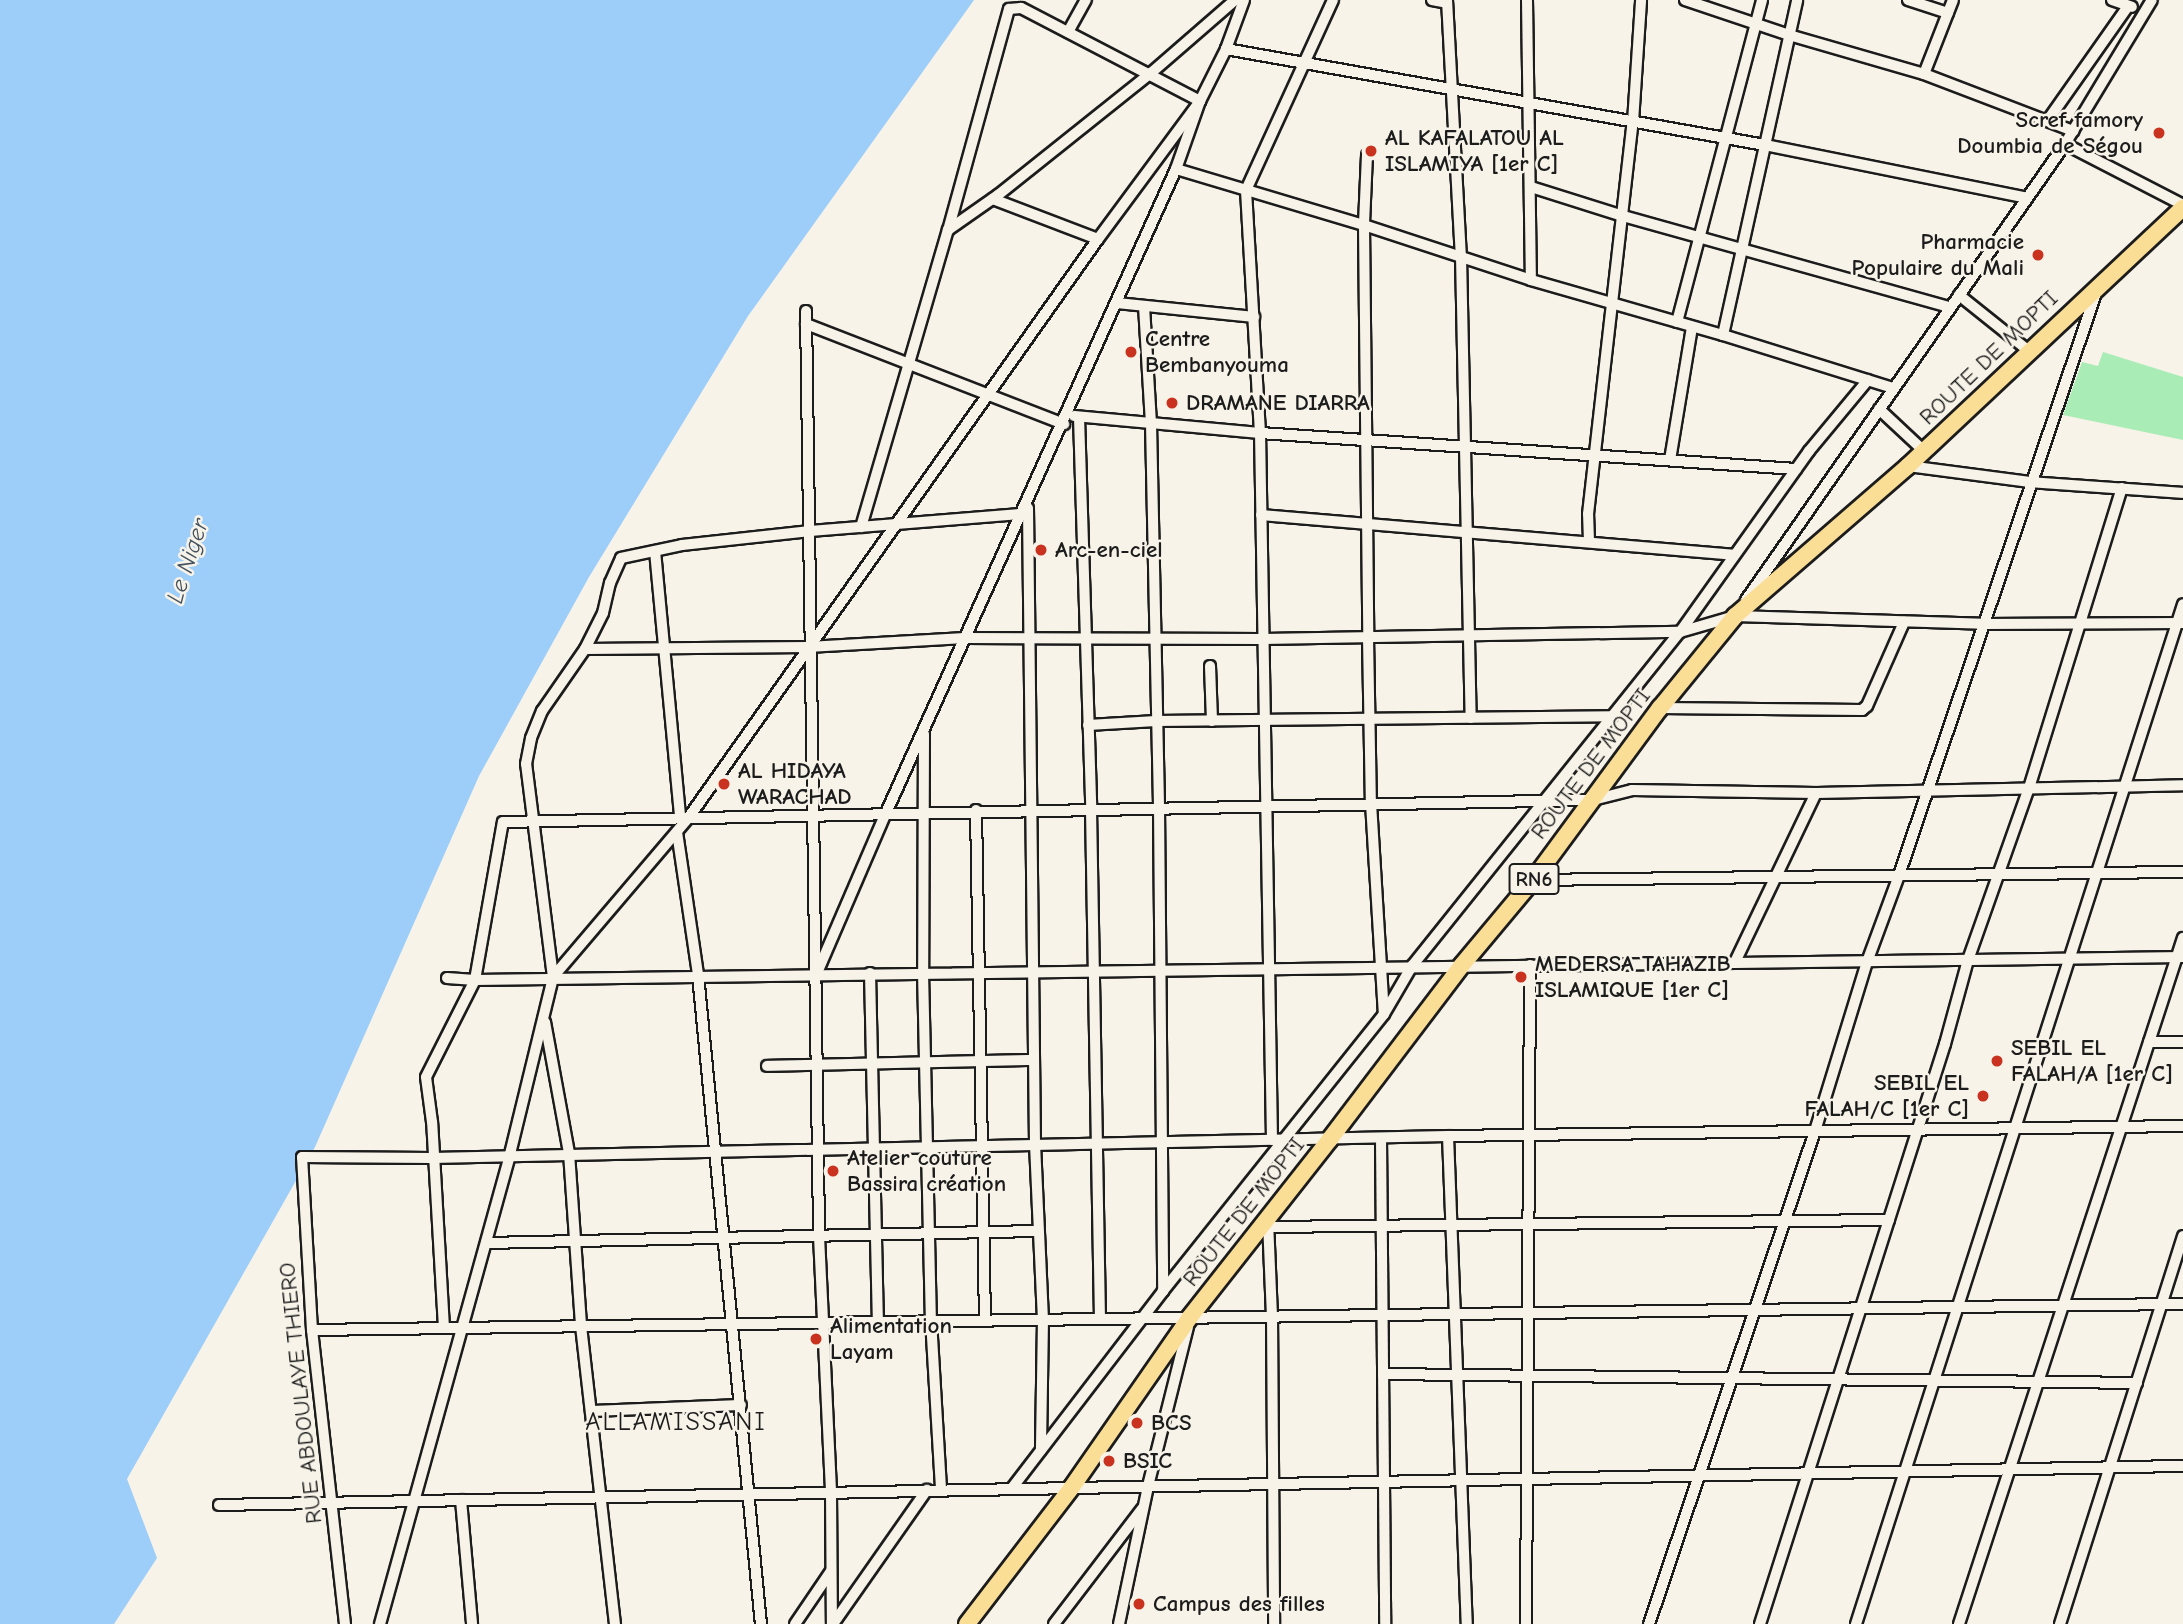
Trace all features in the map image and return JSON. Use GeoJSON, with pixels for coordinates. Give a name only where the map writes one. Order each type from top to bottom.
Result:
{"type":"FeatureCollection","features":[{"type":"Feature","properties":{"kind":"highway","name":"ROUTE DE MOPTI"},"geometry":{"type":"LineString","coordinates":[[967,1624],[1072,1487],[1190,1317],[1268,1223],[1462,965],[1533,880],[1660,708],[1735,616],[1909,466],[2183,206]]}},
{"type":"Feature","properties":{"kind":"street"},"geometry":{"type":"LineString","coordinates":[[1068,32],[1086,0]]}},
{"type":"Feature","properties":{"kind":"street"},"geometry":{"type":"LineString","coordinates":[[948,230],[993,199],[1151,73],[1235,0]]}},
{"type":"Feature","properties":{"kind":"street"},"geometry":{"type":"LineString","coordinates":[[817,973],[965,638],[1070,418],[1176,169],[1200,101],[1226,49],[1244,0]]}},
{"type":"Feature","properties":{"kind":"street"},"geometry":{"type":"LineString","coordinates":[[1277,1140],[1268,968],[1260,433],[1246,190],[1333,0]]}},
{"type":"Feature","properties":{"kind":"street"},"geometry":{"type":"LineString","coordinates":[[1432,0],[1447,2],[1461,256],[1471,718]]}},
{"type":"Feature","properties":{"kind":"street"},"geometry":{"type":"LineString","coordinates":[[1527,0],[1531,280]]}},
{"type":"Feature","properties":{"kind":"street"},"geometry":{"type":"LineString","coordinates":[[1589,541],[1588,514],[1633,122],[1641,0]]}},
{"type":"Feature","properties":{"kind":"street"},"geometry":{"type":"LineString","coordinates":[[1685,0],[1756,21],[1789,35],[1924,74],[2073,131]]}},
{"type":"Feature","properties":{"kind":"street"},"geometry":{"type":"LineString","coordinates":[[1677,322],[1762,0]]}},
{"type":"Feature","properties":{"kind":"street"},"geometry":{"type":"LineString","coordinates":[[1723,335],[1797,0]]}},
{"type":"Feature","properties":{"kind":"street"},"geometry":{"type":"LineString","coordinates":[[1908,0],[1948,13]]}},
{"type":"Feature","properties":{"kind":"street"},"geometry":{"type":"LineString","coordinates":[[1924,74],[1953,0]]}},
{"type":"Feature","properties":{"kind":"street"},"geometry":{"type":"LineString","coordinates":[[2112,0],[2144,11]]}},
{"type":"Feature","properties":{"kind":"street"},"geometry":{"type":"LineString","coordinates":[[1735,616],[2065,144],[2152,0]]}},
{"type":"Feature","properties":{"kind":"street"},"geometry":{"type":"LineString","coordinates":[[2048,120],[2128,6]]}},
{"type":"Feature","properties":{"kind":"street"},"geometry":{"type":"LineString","coordinates":[[861,527],[1009,9],[1021,8],[1151,73],[1200,101]]}},
{"type":"Feature","properties":{"kind":"street"},"geometry":{"type":"LineString","coordinates":[[1226,49],[1765,145],[2027,198]]}},
{"type":"Feature","properties":{"kind":"street"},"geometry":{"type":"LineString","coordinates":[[553,977],[677,832],[684,817],[1200,101]]}},
{"type":"Feature","properties":{"kind":"street"},"geometry":{"type":"LineString","coordinates":[[2065,144],[2183,206]]}},
{"type":"Feature","properties":{"kind":"street"},"geometry":{"type":"LineString","coordinates":[[1367,155],[1364,225],[1371,803],[1384,1014]]}},
{"type":"Feature","properties":{"kind":"street"},"geometry":{"type":"LineString","coordinates":[[1176,169],[1364,225],[1531,280],[1894,388]]}},
{"type":"Feature","properties":{"kind":"street"},"geometry":{"type":"LineString","coordinates":[[1531,187],[1623,216],[1950,307]]}},
{"type":"Feature","properties":{"kind":"street"},"geometry":{"type":"LineString","coordinates":[[993,199],[1098,239]]}},
{"type":"Feature","properties":{"kind":"street"},"geometry":{"type":"LineString","coordinates":[[1649,1624],[1815,1131],[1867,962],[1898,878],[2098,285]]}},
{"type":"Feature","properties":{"kind":"street"},"geometry":{"type":"LineString","coordinates":[[1959,295],[2029,351]]}},
{"type":"Feature","properties":{"kind":"street"},"geometry":{"type":"LineString","coordinates":[[1117,303],[1254,317]]}},
{"type":"Feature","properties":{"kind":"street"},"geometry":{"type":"LineString","coordinates":[[1144,306],[1151,422],[1159,807],[1159,969],[1164,1142],[1163,1291]]}},
{"type":"Feature","properties":{"kind":"street"},"geometry":{"type":"LineString","coordinates":[[806,311],[810,531],[808,647],[815,814],[819,1236],[831,1492],[833,1624]]}},
{"type":"Feature","properties":{"kind":"street"},"geometry":{"type":"LineString","coordinates":[[806,324],[987,395],[1070,418],[1796,470]]}},
{"type":"Feature","properties":{"kind":"street"},"geometry":{"type":"LineString","coordinates":[[1670,460],[1692,327]]}},
{"type":"Feature","properties":{"kind":"street"},"geometry":{"type":"LineString","coordinates":[[1012,1488],[1277,1140],[1384,1014],[1412,966],[1681,632],[1733,555],[1796,470],[1868,380]]}},
{"type":"Feature","properties":{"kind":"street"},"geometry":{"type":"LineString","coordinates":[[1879,409],[1924,451]]}},
{"type":"Feature","properties":{"kind":"street"},"geometry":{"type":"LineString","coordinates":[[1070,418],[1085,637],[1091,809],[1100,1318]]}},
{"type":"Feature","properties":{"kind":"street"},"geometry":{"type":"LineString","coordinates":[[1909,466],[2030,482],[2183,493]]}},
{"type":"Feature","properties":{"kind":"street"},"geometry":{"type":"LineString","coordinates":[[1760,1624],[1918,1129],[1968,960],[2000,877],[2122,488]]}},
{"type":"Feature","properties":{"kind":"street"},"geometry":{"type":"LineString","coordinates":[[1028,502],[1035,1144],[1043,1319],[1041,1450]]}},
{"type":"Feature","properties":{"kind":"street"},"geometry":{"type":"LineString","coordinates":[[380,1624],[417,1501],[510,1154],[553,977],[526,764],[531,738],[542,711],[585,649],[603,613],[610,583],[621,558],[654,551],[810,531],[1023,514]]}},
{"type":"Feature","properties":{"kind":"street"},"geometry":{"type":"LineString","coordinates":[[1261,515],[1733,555]]}},
{"type":"Feature","properties":{"kind":"street"},"geometry":{"type":"LineString","coordinates":[[654,551],[684,817]]}},
{"type":"Feature","properties":{"kind":"street"},"geometry":{"type":"LineString","coordinates":[[1856,1624],[2124,787],[2180,623],[2183,604]]}},
{"type":"Feature","properties":{"kind":"street"},"geometry":{"type":"LineString","coordinates":[[585,649],[808,647],[965,638],[1263,639],[1681,632],[1735,616],[1983,624],[2180,623]]}},
{"type":"Feature","properties":{"kind":"street"},"geometry":{"type":"LineString","coordinates":[[1660,708],[1862,710],[1867,706],[1905,622]]}},
{"type":"Feature","properties":{"kind":"street"},"geometry":{"type":"LineString","coordinates":[[1210,666],[1212,721]]}},
{"type":"Feature","properties":{"kind":"street"},"geometry":{"type":"LineString","coordinates":[[1088,725],[1156,721],[1612,716]]}},
{"type":"Feature","properties":{"kind":"street"},"geometry":{"type":"LineString","coordinates":[[924,729],[923,972],[931,1320],[942,1490]]}},
{"type":"Feature","properties":{"kind":"street"},"geometry":{"type":"LineString","coordinates":[[444,1328],[432,1122],[426,1077],[475,980],[503,822],[976,810],[1593,800],[1632,790],[1816,793],[2183,785]]}},
{"type":"Feature","properties":{"kind":"street"},"geometry":{"type":"LineString","coordinates":[[1735,962],[1816,793]]}},
{"type":"Feature","properties":{"kind":"street"},"geometry":{"type":"LineString","coordinates":[[976,810],[985,1320]]}},
{"type":"Feature","properties":{"kind":"street"},"geometry":{"type":"LineString","coordinates":[[677,832],[698,975],[717,1150],[761,1624]]}},
{"type":"Feature","properties":{"kind":"street"},"geometry":{"type":"LineString","coordinates":[[1533,880],[2000,877],[2183,872]]}},
{"type":"Feature","properties":{"kind":"street"},"geometry":{"type":"LineString","coordinates":[[1959,1624],[2149,1042],[2180,957],[2183,938]]}},
{"type":"Feature","properties":{"kind":"street"},"geometry":{"type":"LineString","coordinates":[[447,978],[475,980],[817,973],[2180,957]]}},
{"type":"Feature","properties":{"kind":"street"},"geometry":{"type":"LineString","coordinates":[[1526,1624],[1530,965]]}},
{"type":"Feature","properties":{"kind":"street"},"geometry":{"type":"LineString","coordinates":[[870,973],[878,1321]]}},
{"type":"Feature","properties":{"kind":"street"},"geometry":{"type":"LineString","coordinates":[[544,1017],[569,1153],[581,1326],[615,1624]]}},
{"type":"Feature","properties":{"kind":"street"},"geometry":{"type":"LineString","coordinates":[[2149,1042],[2183,1042]]}},
{"type":"Feature","properties":{"kind":"street"},"geometry":{"type":"LineString","coordinates":[[767,1066],[1034,1060]]}},
{"type":"Feature","properties":{"kind":"street"},"geometry":{"type":"LineString","coordinates":[[432,1158],[510,1154],[1448,1136],[2183,1126]]}},
{"type":"Feature","properties":{"kind":"street"},"geometry":{"type":"LineString","coordinates":[[1448,1136],[1467,1624]]}},
{"type":"Feature","properties":{"kind":"street"},"geometry":{"type":"LineString","coordinates":[[1381,1138],[1385,1624]]}},
{"type":"Feature","properties":{"kind":"street","name":"RUE ABDOULAYE THIERO"},"geometry":{"type":"LineString","coordinates":[[345,1624],[312,1330],[302,1157],[432,1158]]}},
{"type":"Feature","properties":{"kind":"street"},"geometry":{"type":"LineString","coordinates":[[1273,1624],[1272,1315],[1268,1223],[1381,1225],[1889,1220]]}},
{"type":"Feature","properties":{"kind":"street"},"geometry":{"type":"LineString","coordinates":[[486,1243],[1038,1231]]}},
{"type":"Feature","properties":{"kind":"street"},"geometry":{"type":"LineString","coordinates":[[2060,1624],[2183,1236]]}},
{"type":"Feature","properties":{"kind":"street"},"geometry":{"type":"LineString","coordinates":[[312,1330],[2064,1303],[2183,1304]]}},
{"type":"Feature","properties":{"kind":"street"},"geometry":{"type":"LineString","coordinates":[[1119,1624],[1148,1486],[1190,1317]]}},
{"type":"Feature","properties":{"kind":"street"},"geometry":{"type":"LineString","coordinates":[[1383,1374],[2137,1383]]}},
{"type":"Feature","properties":{"kind":"street"},"geometry":{"type":"LineString","coordinates":[[591,1411],[741,1405]]}},
{"type":"Feature","properties":{"kind":"street"},"geometry":{"type":"LineString","coordinates":[[219,1505],[1461,1478],[2183,1466]]}},
{"type":"Feature","properties":{"kind":"street"},"geometry":{"type":"LineString","coordinates":[[833,1624],[927,1490]]}},
{"type":"Feature","properties":{"kind":"street"},"geometry":{"type":"LineString","coordinates":[[461,1500],[472,1624]]}},
{"type":"Feature","properties":{"kind":"street"},"geometry":{"type":"LineString","coordinates":[[1054,1624],[1143,1508]]}},
{"type":"Feature","properties":{"kind":"street"},"geometry":{"type":"LineString","coordinates":[[795,1624],[832,1571]]}},
{"type":"Feature","properties":{"kind":"green space"},"geometry":{"type":"Polygon","coordinates":[[[2103,352],[2183,377],[2183,440],[2063,415],[2082,362],[2098,366],[2103,352]]]}},
{"type":"Feature","properties":{"kind":"water","name":"Le Niger"},"geometry":{"type":"Polygon","coordinates":[[[0,0],[974,0],[748,316],[589,577],[479,776],[315,1147],[127,1479],[157,1558],[114,1624],[0,1624],[0,0]]]}},
{"type":"Feature","properties":{"kind":"place","name":"Scref famory Doumbia de Ségou"},"geometry":{"type":"Point","coordinates":[2159,133]}},
{"type":"Feature","properties":{"kind":"place","name":"AL KAFALATOU AL ISLAMIYA [1er C]"},"geometry":{"type":"Point","coordinates":[1371,151]}},
{"type":"Feature","properties":{"kind":"place","name":"Pharmacie Populaire du Mali"},"geometry":{"type":"Point","coordinates":[2038,255]}},
{"type":"Feature","properties":{"kind":"place","name":"Centre Bembanyouma"},"geometry":{"type":"Point","coordinates":[1131,352]}},
{"type":"Feature","properties":{"kind":"place","name":"DRAMANE DIARRA"},"geometry":{"type":"Point","coordinates":[1172,403]}},
{"type":"Feature","properties":{"kind":"place","name":"Arc-en-ciel"},"geometry":{"type":"Point","coordinates":[1041,550]}},
{"type":"Feature","properties":{"kind":"place","name":"AL HIDAYA WARACHAD"},"geometry":{"type":"Point","coordinates":[724,784]}},
{"type":"Feature","properties":{"kind":"place","name":"MEDERSA TAHAZIB ISLAMIQUE [1er C]"},"geometry":{"type":"Point","coordinates":[1521,977]}},
{"type":"Feature","properties":{"kind":"place","name":"SEBIL EL FALAH/A [1er C]"},"geometry":{"type":"Point","coordinates":[1997,1061]}},
{"type":"Feature","properties":{"kind":"place","name":"SEBIL EL FALAH/C [1er C]"},"geometry":{"type":"Point","coordinates":[1983,1096]}},
{"type":"Feature","properties":{"kind":"place","name":"Atelier couture Bassira création"},"geometry":{"type":"Point","coordinates":[833,1171]}},
{"type":"Feature","properties":{"kind":"place","name":"Alimentation Layam"},"geometry":{"type":"Point","coordinates":[816,1339]}},
{"type":"Feature","properties":{"kind":"place","name":"BCS"},"geometry":{"type":"Point","coordinates":[1137,1423]}},
{"type":"Feature","properties":{"kind":"place","name":"BSIC"},"geometry":{"type":"Point","coordinates":[1109,1461]}},
{"type":"Feature","properties":{"kind":"place","name":"Campus des filles"},"geometry":{"type":"Point","coordinates":[1139,1604]}},
{"type":"Feature","properties":{"kind":"district","name":"ALLAMISSANI"},"geometry":{"type":"Point","coordinates":[676,1423]}}]}
